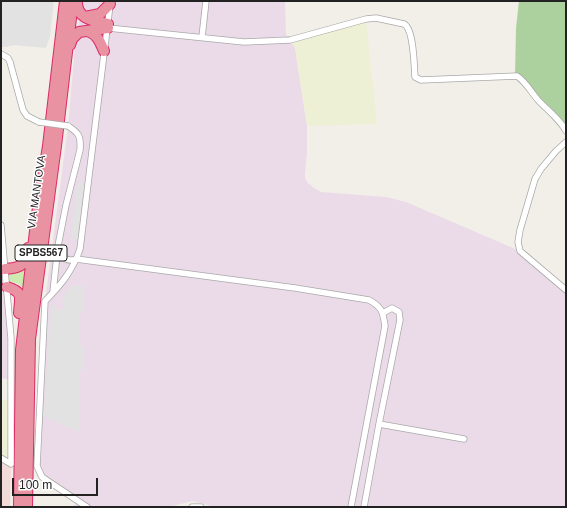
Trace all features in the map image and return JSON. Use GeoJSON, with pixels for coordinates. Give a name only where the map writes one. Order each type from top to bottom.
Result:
{"type":"FeatureCollection","features":[{"type":"Feature","properties":{"kind":"highway","name":"VIA MANTOVA"},"geometry":{"type":"LineString","coordinates":[[19,507],[22,350],[37,214],[48,146],[65,1]]}},
{"type":"Feature","properties":{"kind":"highway","name":"VIA MANTOVA"},"geometry":{"type":"LineString","coordinates":[[27,507],[30,339],[68,50],[73,1]]}},
{"type":"Feature","properties":{"kind":"highway"},"geometry":{"type":"LineString","coordinates":[[77,1],[78,11],[86,17],[108,26]]}},
{"type":"Feature","properties":{"kind":"highway"},"geometry":{"type":"LineString","coordinates":[[86,17],[100,14],[111,2]]}},
{"type":"Feature","properties":{"kind":"highway"},"geometry":{"type":"LineString","coordinates":[[68,50],[72,39],[76,34],[83,30],[88,31],[108,26]]}},
{"type":"Feature","properties":{"kind":"highway"},"geometry":{"type":"LineString","coordinates":[[88,31],[100,40],[104,51]]}},
{"type":"Feature","properties":{"kind":"highway"},"geometry":{"type":"LineString","coordinates":[[5,270],[22,266],[25,261],[37,214]]}},
{"type":"Feature","properties":{"kind":"highway"},"geometry":{"type":"LineString","coordinates":[[7,287],[16,290],[19,294],[19,326],[22,350]]}},
{"type":"Feature","properties":{"kind":"street"},"geometry":{"type":"LineString","coordinates":[[202,38],[206,1]]}},
{"type":"Feature","properties":{"kind":"street"},"geometry":{"type":"LineString","coordinates":[[87,507],[42,477],[37,466],[45,301],[62,283],[76,260],[80,249],[111,2]]}},
{"type":"Feature","properties":{"kind":"street"},"geometry":{"type":"LineString","coordinates":[[108,26],[244,42],[290,40],[366,19],[376,18],[404,24],[407,25],[411,33],[415,77],[417,79],[517,76],[522,79],[538,99],[563,125],[566,131]]}},
{"type":"Feature","properties":{"kind":"street"},"geometry":{"type":"LineString","coordinates":[[1,54],[8,58],[10,62],[23,110],[27,116],[39,122],[68,126],[76,131],[80,136],[80,150],[58,246],[53,292]]}},
{"type":"Feature","properties":{"kind":"street"},"geometry":{"type":"LineString","coordinates":[[566,142],[556,150],[535,179],[528,200],[518,242],[520,250],[566,290]]}},
{"type":"Feature","properties":{"kind":"street"},"geometry":{"type":"LineString","coordinates":[[1,226],[11,338],[10,464],[1,458]]}},
{"type":"Feature","properties":{"kind":"street"},"geometry":{"type":"LineString","coordinates":[[58,246],[63,257],[68,260],[295,288],[369,300],[377,305],[383,313],[384,326],[351,507]]}},
{"type":"Feature","properties":{"kind":"street"},"geometry":{"type":"LineString","coordinates":[[56,268],[57,276],[62,283]]}},
{"type":"Feature","properties":{"kind":"street"},"geometry":{"type":"LineString","coordinates":[[364,507],[400,320],[399,312],[392,308],[383,313]]}},
{"type":"Feature","properties":{"kind":"street"},"geometry":{"type":"LineString","coordinates":[[379,424],[464,439]]}},
{"type":"Feature","properties":{"kind":"street"},"geometry":{"type":"LineString","coordinates":[[192,507],[201,507]]}},
{"type":"Feature","properties":{"kind":"shaded area"},"geometry":{"type":"Polygon","coordinates":[[[1,1],[54,1],[50,36],[46,48],[14,45],[1,47],[1,1]]]}},
{"type":"Feature","properties":{"kind":"shaded area"},"geometry":{"type":"Polygon","coordinates":[[[83,1],[285,1],[286,35],[295,48],[307,126],[305,178],[308,183],[321,192],[386,197],[406,202],[520,251],[566,290],[566,507],[215,507],[193,501],[168,507],[74,507],[75,504],[42,477],[37,466],[45,301],[68,126],[76,34],[83,1]]]}},
{"type":"Feature","properties":{"kind":"shaded area"},"geometry":{"type":"Polygon","coordinates":[[[79,182],[84,183],[78,239],[71,238],[76,191],[79,182]]]}},
{"type":"Feature","properties":{"kind":"shaded area"},"geometry":{"type":"Polygon","coordinates":[[[1,226],[11,380],[1,378],[1,226]]]}},
{"type":"Feature","properties":{"kind":"shaded area"},"geometry":{"type":"Polygon","coordinates":[[[71,286],[83,286],[83,312],[79,313],[79,345],[83,346],[83,369],[79,370],[79,432],[44,416],[50,314],[52,307],[55,304],[56,310],[63,309],[63,297],[71,286]]]}},
{"type":"Feature","properties":{"kind":"shaded area"},"geometry":{"type":"Polygon","coordinates":[[[1,458],[11,464],[10,507],[1,507],[1,458]]]}},
{"type":"Feature","properties":{"kind":"green space"},"geometry":{"type":"Polygon","coordinates":[[[519,1],[566,1],[566,127],[560,128],[515,76],[516,28],[519,1]]]}},
{"type":"Feature","properties":{"kind":"green space"},"geometry":{"type":"Polygon","coordinates":[[[366,19],[377,124],[307,126],[295,48],[290,40],[366,19]]]}},
{"type":"Feature","properties":{"kind":"green space"},"geometry":{"type":"Polygon","coordinates":[[[25,269],[23,288],[19,284],[9,281],[9,275],[25,269]]]}},
{"type":"Feature","properties":{"kind":"green space"},"geometry":{"type":"Polygon","coordinates":[[[1,399],[12,403],[11,464],[1,458],[1,399]]]}}]}
